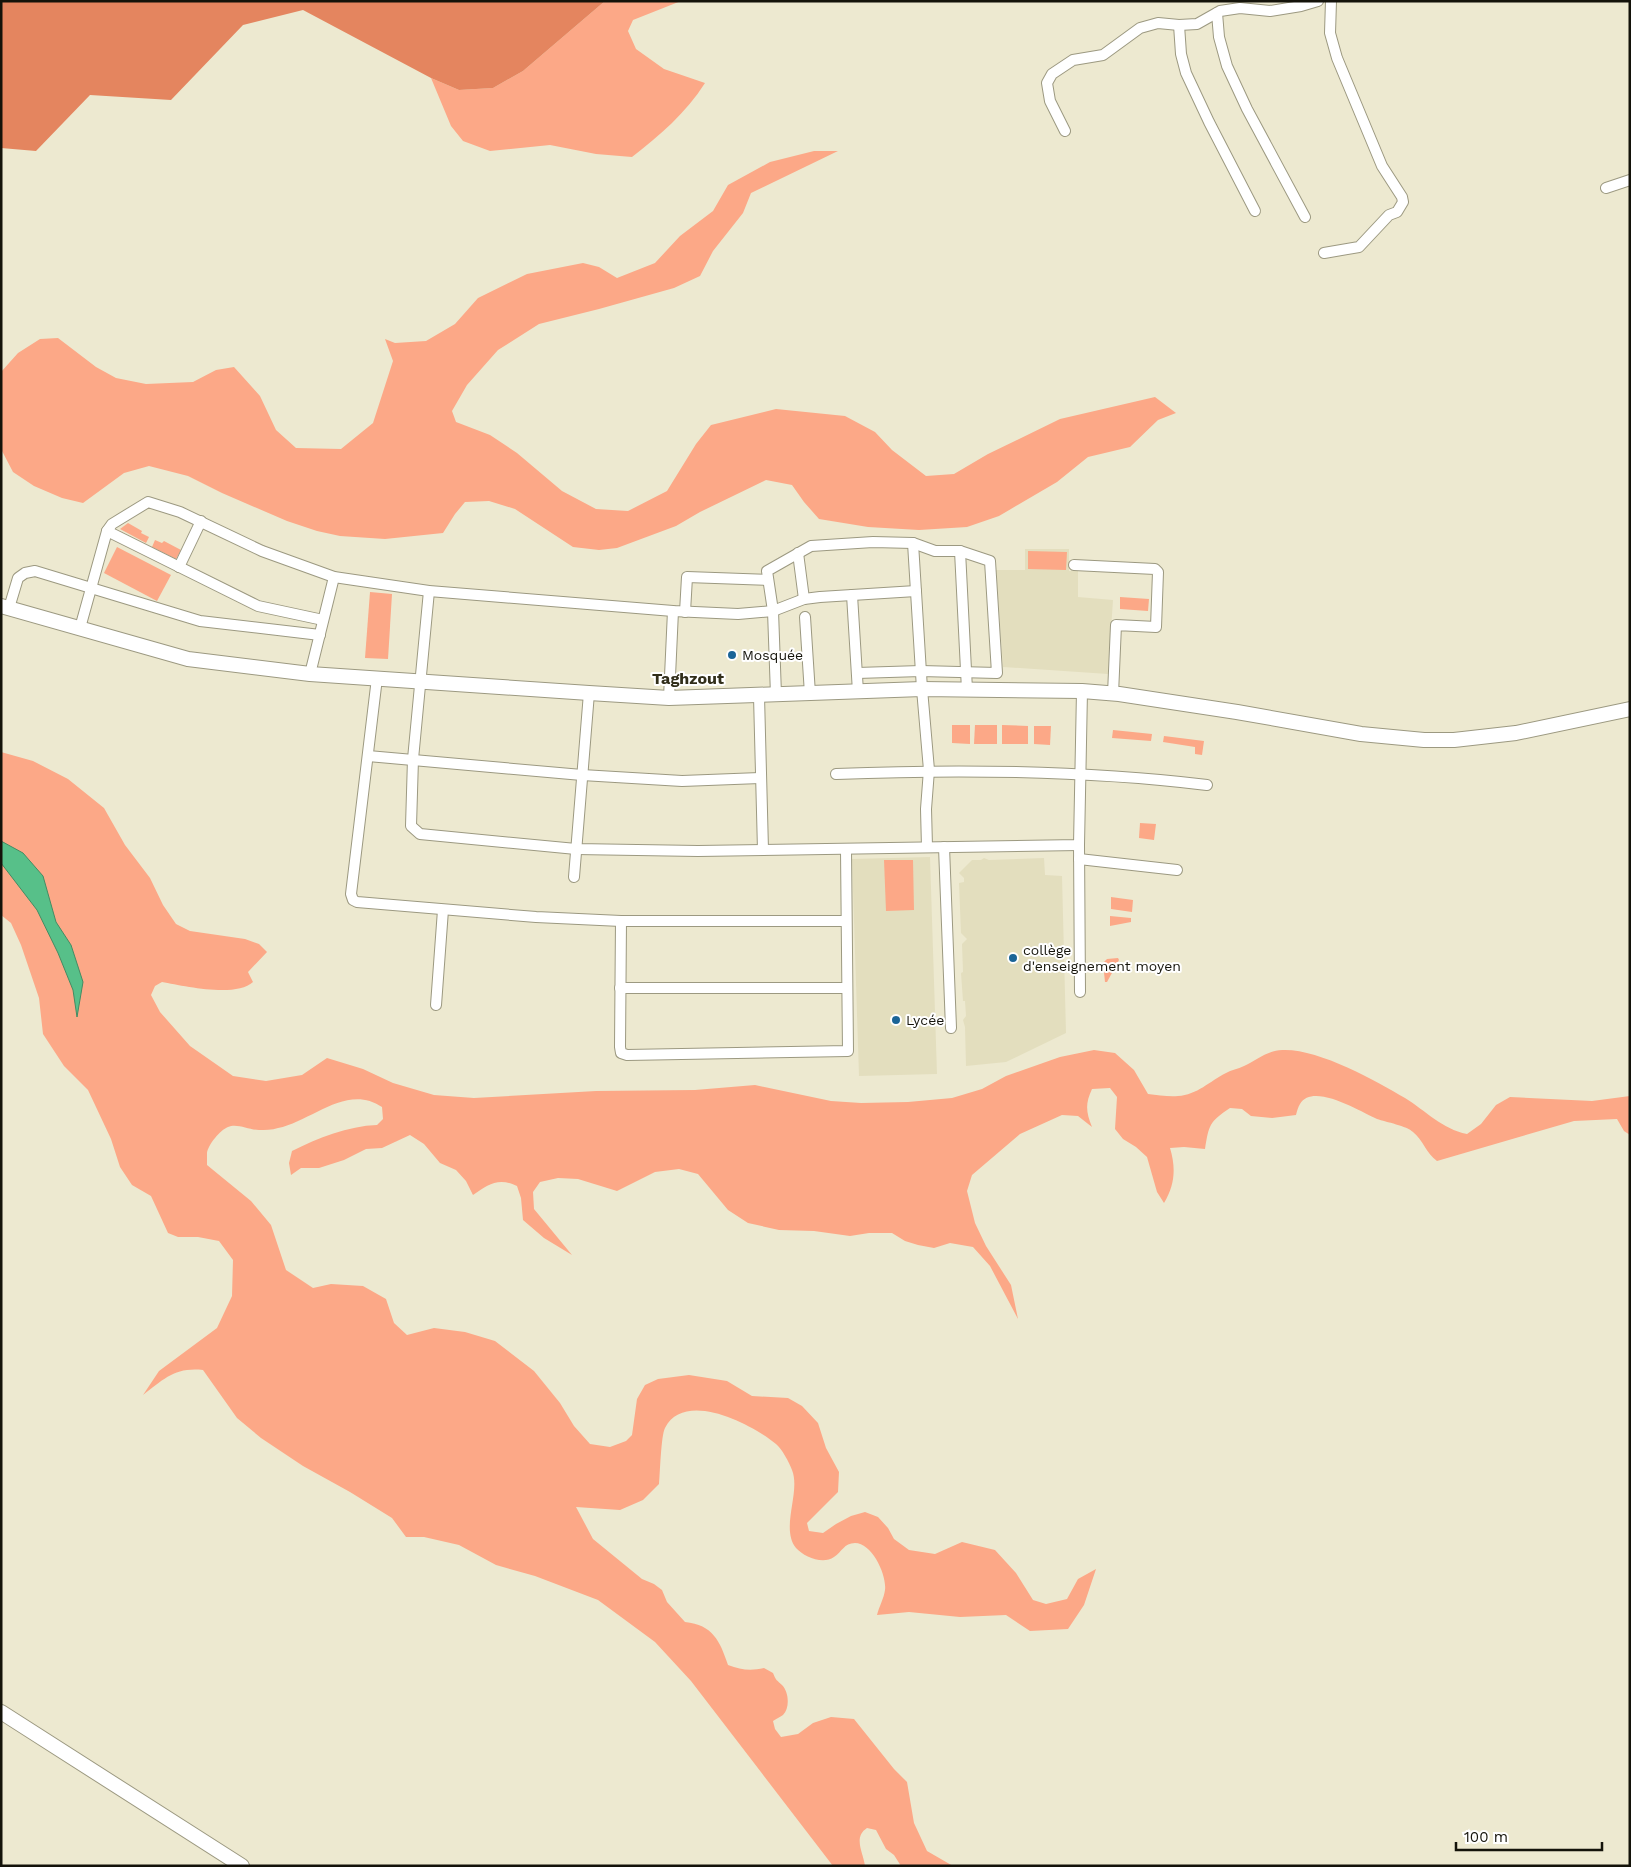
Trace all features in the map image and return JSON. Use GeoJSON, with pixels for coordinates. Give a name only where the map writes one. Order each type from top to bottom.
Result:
{"type":"FeatureCollection","features":[{"type":"Feature","properties":{"kind":"main road"},"geometry":{"type":"LineString","coordinates":[[5,607],[188,660],[310,674],[589,693],[670,698],[922,689],[1082,691],[1237,712],[1361,734],[1424,740],[1454,740],[1516,732],[1630,708]]}},
{"type":"Feature","properties":{"kind":"main road"},"geometry":{"type":"LineString","coordinates":[[1,1712],[242,1866]]}},
{"type":"Feature","properties":{"kind":"street"},"geometry":{"type":"LineString","coordinates":[[1065,131],[1050,100],[1047,83],[1052,74],[1073,60],[1103,55],[1140,28],[1158,23],[1197,24],[1217,13],[1240,8],[1270,11],[1318,1]]}},
{"type":"Feature","properties":{"kind":"street"},"geometry":{"type":"LineString","coordinates":[[1324,253],[1358,247],[1389,216],[1397,212],[1402,202],[1402,197],[1382,166],[1337,58],[1330,33],[1331,1]]}},
{"type":"Feature","properties":{"kind":"street"},"geometry":{"type":"LineString","coordinates":[[1217,13],[1218,36],[1227,66],[1247,109],[1305,217]]}},
{"type":"Feature","properties":{"kind":"street"},"geometry":{"type":"LineString","coordinates":[[1179,25],[1181,54],[1186,73],[1254,211]]}},
{"type":"Feature","properties":{"kind":"street"},"geometry":{"type":"LineString","coordinates":[[1606,188],[1630,180]]}},
{"type":"Feature","properties":{"kind":"street"},"geometry":{"type":"LineString","coordinates":[[80,628],[107,531],[112,524],[148,502],[172,509],[262,551],[334,577],[429,591],[673,612],[738,614],[773,611],[804,599],[916,591]]}},
{"type":"Feature","properties":{"kind":"street"},"geometry":{"type":"LineString","coordinates":[[179,567],[201,522]]}},
{"type":"Feature","properties":{"kind":"street"},"geometry":{"type":"LineString","coordinates":[[107,531],[258,606],[323,620]]}},
{"type":"Feature","properties":{"kind":"street"},"geometry":{"type":"LineString","coordinates":[[776,695],[773,611],[767,571],[810,546],[873,542],[914,543],[935,551],[960,551],[990,561],[997,673],[920,671],[857,673]]}},
{"type":"Feature","properties":{"kind":"street"},"geometry":{"type":"LineString","coordinates":[[914,543],[920,671],[929,770],[926,809],[927,847]]}},
{"type":"Feature","properties":{"kind":"street"},"geometry":{"type":"LineString","coordinates":[[960,551],[967,690]]}},
{"type":"Feature","properties":{"kind":"street"},"geometry":{"type":"LineString","coordinates":[[798,553],[804,599]]}},
{"type":"Feature","properties":{"kind":"street"},"geometry":{"type":"LineString","coordinates":[[1074,565],[1155,569],[1158,572],[1156,627],[1116,625],[1113,694]]}},
{"type":"Feature","properties":{"kind":"street"},"geometry":{"type":"LineString","coordinates":[[5,607],[18,578],[25,573],[35,571],[200,621],[320,635]]}},
{"type":"Feature","properties":{"kind":"street"},"geometry":{"type":"LineString","coordinates":[[685,612],[688,576],[768,580]]}},
{"type":"Feature","properties":{"kind":"street"},"geometry":{"type":"LineString","coordinates":[[310,674],[334,577]]}},
{"type":"Feature","properties":{"kind":"street"},"geometry":{"type":"LineString","coordinates":[[429,591],[413,760],[411,826],[420,834],[576,849],[698,852],[1079,844]]}},
{"type":"Feature","properties":{"kind":"street"},"geometry":{"type":"LineString","coordinates":[[852,595],[858,692]]}},
{"type":"Feature","properties":{"kind":"street"},"geometry":{"type":"LineString","coordinates":[[670,698],[673,612]]}},
{"type":"Feature","properties":{"kind":"street"},"geometry":{"type":"LineString","coordinates":[[805,617],[810,694]]}},
{"type":"Feature","properties":{"kind":"street"},"geometry":{"type":"LineString","coordinates":[[377,678],[351,894],[353,900],[357,902],[443,910],[621,921],[846,921]]}},
{"type":"Feature","properties":{"kind":"street"},"geometry":{"type":"LineString","coordinates":[[1080,992],[1079,844],[1082,691]]}},
{"type":"Feature","properties":{"kind":"street"},"geometry":{"type":"LineString","coordinates":[[574,878],[589,693]]}},
{"type":"Feature","properties":{"kind":"street"},"geometry":{"type":"LineString","coordinates":[[759,696],[763,850]]}},
{"type":"Feature","properties":{"kind":"street"},"geometry":{"type":"LineString","coordinates":[[368,756],[682,782],[760,778]]}},
{"type":"Feature","properties":{"kind":"street"},"geometry":{"type":"LineString","coordinates":[[836,774],[929,770],[1080,773],[1153,778],[1207,785]]}},
{"type":"Feature","properties":{"kind":"street"},"geometry":{"type":"LineString","coordinates":[[944,847],[951,1028]]}},
{"type":"Feature","properties":{"kind":"street"},"geometry":{"type":"LineString","coordinates":[[621,921],[620,1047],[622,1053],[627,1055],[848,1051],[846,850]]}},
{"type":"Feature","properties":{"kind":"street"},"geometry":{"type":"LineString","coordinates":[[1079,859],[1177,870]]}},
{"type":"Feature","properties":{"kind":"street"},"geometry":{"type":"LineString","coordinates":[[436,1005],[443,910]]}},
{"type":"Feature","properties":{"kind":"street"},"geometry":{"type":"LineString","coordinates":[[620,988],[847,988]]}},
{"type":"Feature","properties":{"kind":"shaded area"},"geometry":{"type":"Polygon","coordinates":[[[1,1],[605,1],[523,71],[493,88],[459,90],[431,78],[303,10],[243,25],[171,100],[90,95],[36,151],[1,148],[1,1]]]}},
{"type":"Feature","properties":{"kind":"shaded area"},"geometry":{"type":"Polygon","coordinates":[[[605,1],[681,1],[633,20],[628,31],[636,49],[664,69],[705,83],[698,94],[672,123],[632,157],[596,154],[550,145],[490,151],[463,141],[451,126],[431,78],[459,90],[493,88],[523,71],[605,1]]]}},
{"type":"Feature","properties":{"kind":"shaded area"},"geometry":{"type":"Polygon","coordinates":[[[814,151],[838,151],[751,193],[743,213],[713,251],[700,276],[674,288],[539,324],[498,350],[467,385],[452,411],[456,422],[490,435],[517,453],[562,491],[596,509],[628,511],[667,491],[696,444],[711,425],[776,409],[845,416],[875,432],[892,450],[926,476],[954,474],[988,454],[1060,419],[1155,397],[1176,413],[1158,420],[1130,447],[1088,457],[1057,482],[999,516],[967,527],[919,530],[868,527],[819,519],[792,485],[766,480],[700,512],[676,526],[617,548],[599,550],[573,547],[515,509],[489,501],[465,502],[443,533],[385,539],[340,536],[287,521],[188,476],[149,466],[124,473],[83,503],[62,498],[34,486],[13,472],[1,449],[1,372],[18,353],[40,339],[58,338],[96,367],[116,378],[146,384],[193,382],[216,370],[234,367],[260,396],[276,430],[296,448],[341,449],[373,423],[393,361],[385,339],[395,343],[426,341],[455,324],[478,298],[527,274],[583,263],[599,267],[617,278],[655,263],[680,236],[713,211],[728,185],[770,162],[814,151]]]}},
{"type":"Feature","properties":{"kind":"shaded area"},"geometry":{"type":"Polygon","coordinates":[[[128,523],[149,537],[146,543],[120,529],[128,523]]]}},
{"type":"Feature","properties":{"kind":"shaded area"},"geometry":{"type":"Polygon","coordinates":[[[155,540],[162,543],[164,541],[181,550],[176,559],[152,547],[155,540]]]}},
{"type":"Feature","properties":{"kind":"shaded area"},"geometry":{"type":"Polygon","coordinates":[[[117,547],[171,575],[157,601],[104,573],[117,547]]]}},
{"type":"Feature","properties":{"kind":"shaded area"},"geometry":{"type":"Polygon","coordinates":[[[1025,549],[1069,549],[1069,571],[1078,571],[1078,597],[1113,600],[1108,674],[1003,667],[996,570],[1025,570],[1025,549]]]}},
{"type":"Feature","properties":{"kind":"shaded area"},"geometry":{"type":"Polygon","coordinates":[[[1028,551],[1067,552],[1066,570],[1028,569],[1028,551]]]}},
{"type":"Feature","properties":{"kind":"shaded area"},"geometry":{"type":"Polygon","coordinates":[[[370,592],[392,594],[388,659],[365,658],[370,592]]]}},
{"type":"Feature","properties":{"kind":"shaded area"},"geometry":{"type":"Polygon","coordinates":[[[1120,597],[1149,599],[1148,611],[1120,609],[1120,597]]]}},
{"type":"Feature","properties":{"kind":"shaded area"},"geometry":{"type":"Polygon","coordinates":[[[952,725],[970,725],[970,744],[952,743],[952,725]]]}},
{"type":"Feature","properties":{"kind":"shaded area"},"geometry":{"type":"Polygon","coordinates":[[[975,725],[997,725],[997,744],[974,744],[975,725]]]}},
{"type":"Feature","properties":{"kind":"shaded area"},"geometry":{"type":"Polygon","coordinates":[[[1002,725],[1028,726],[1028,744],[1002,744],[1002,725]]]}},
{"type":"Feature","properties":{"kind":"shaded area"},"geometry":{"type":"Polygon","coordinates":[[[1034,726],[1051,726],[1050,745],[1034,744],[1034,726]]]}},
{"type":"Feature","properties":{"kind":"shaded area"},"geometry":{"type":"Polygon","coordinates":[[[1113,730],[1152,734],[1151,741],[1112,738],[1113,730]]]}},
{"type":"Feature","properties":{"kind":"shaded area"},"geometry":{"type":"Polygon","coordinates":[[[1164,736],[1204,741],[1202,755],[1195,754],[1195,747],[1163,742],[1164,736]]]}},
{"type":"Feature","properties":{"kind":"shaded area"},"geometry":{"type":"Polygon","coordinates":[[[1,752],[33,761],[68,779],[104,808],[125,845],[150,878],[163,905],[176,924],[190,931],[245,939],[259,944],[267,952],[248,972],[253,982],[245,987],[223,990],[196,988],[162,982],[155,986],[151,995],[160,1012],[190,1046],[233,1076],[266,1081],[302,1075],[327,1058],[363,1069],[393,1083],[434,1095],[474,1098],[596,1091],[695,1090],[755,1085],[831,1101],[861,1103],[908,1102],[952,1098],[982,1089],[1006,1076],[1060,1057],[1094,1050],[1115,1053],[1134,1070],[1148,1094],[1175,1096],[1191,1093],[1228,1072],[1267,1054],[1282,1050],[1312,1054],[1345,1066],[1405,1098],[1442,1124],[1458,1132],[1467,1134],[1481,1124],[1496,1105],[1510,1097],[1592,1101],[1630,1096],[1630,1135],[1624,1131],[1617,1119],[1574,1121],[1437,1161],[1410,1130],[1377,1119],[1349,1105],[1326,1097],[1315,1096],[1306,1098],[1300,1104],[1296,1115],[1272,1118],[1251,1116],[1242,1109],[1230,1108],[1211,1125],[1205,1149],[1170,1148],[1174,1169],[1170,1190],[1164,1203],[1157,1192],[1147,1157],[1123,1139],[1115,1129],[1117,1097],[1110,1088],[1092,1089],[1087,1108],[1092,1127],[1078,1116],[1062,1115],[1020,1134],[972,1175],[967,1191],[975,1223],[986,1246],[1011,1285],[1018,1319],[990,1266],[973,1247],[950,1243],[934,1248],[905,1241],[892,1233],[869,1233],[850,1236],[814,1231],[779,1230],[748,1223],[728,1210],[698,1174],[679,1169],[655,1172],[617,1191],[578,1179],[558,1178],[540,1182],[533,1192],[534,1209],[572,1255],[544,1238],[523,1220],[521,1198],[517,1186],[505,1182],[494,1183],[473,1195],[466,1181],[456,1170],[440,1163],[424,1144],[410,1135],[382,1148],[366,1149],[344,1160],[319,1168],[301,1168],[291,1175],[289,1163],[292,1151],[333,1134],[377,1125],[383,1119],[382,1107],[369,1101],[356,1099],[343,1101],[291,1124],[273,1129],[255,1130],[232,1126],[221,1131],[208,1150],[207,1165],[251,1201],[271,1225],[286,1270],[313,1288],[331,1284],[363,1286],[386,1299],[394,1323],[407,1335],[434,1328],[465,1332],[495,1341],[534,1371],[560,1403],[574,1426],[590,1444],[610,1447],[626,1441],[632,1435],[637,1399],[645,1385],[658,1379],[689,1375],[727,1381],[752,1396],[788,1398],[802,1406],[818,1423],[826,1448],[839,1472],[838,1492],[807,1523],[809,1531],[823,1533],[851,1516],[865,1512],[878,1517],[888,1528],[894,1539],[909,1550],[935,1554],[962,1542],[995,1550],[1016,1573],[1033,1600],[1046,1604],[1067,1599],[1078,1579],[1096,1569],[1084,1605],[1068,1629],[1030,1631],[1006,1615],[960,1617],[909,1612],[877,1615],[885,1590],[884,1576],[877,1561],[867,1548],[861,1544],[851,1543],[834,1557],[825,1560],[814,1559],[799,1551],[792,1540],[790,1530],[794,1479],[791,1467],[783,1452],[776,1444],[752,1428],[719,1414],[703,1411],[688,1411],[675,1417],[665,1428],[659,1484],[643,1500],[620,1510],[576,1507],[593,1539],[642,1579],[662,1590],[667,1602],[685,1622],[702,1627],[714,1636],[722,1649],[728,1665],[746,1670],[764,1668],[773,1673],[784,1688],[788,1704],[783,1715],[773,1721],[775,1729],[781,1737],[798,1734],[813,1723],[831,1717],[854,1719],[894,1769],[907,1782],[914,1823],[927,1851],[953,1866],[901,1866],[894,1855],[886,1849],[876,1830],[867,1828],[860,1836],[865,1866],[833,1866],[691,1681],[655,1642],[598,1600],[535,1576],[496,1565],[459,1545],[424,1537],[406,1537],[392,1518],[303,1466],[261,1438],[237,1418],[203,1370],[177,1372],[143,1395],[159,1371],[217,1328],[232,1296],[233,1260],[219,1241],[198,1237],[178,1237],[168,1233],[151,1196],[132,1185],[120,1167],[111,1139],[88,1090],[64,1066],[43,1034],[39,998],[21,945],[11,923],[1,915],[1,752]]]}},
{"type":"Feature","properties":{"kind":"shaded area"},"geometry":{"type":"Polygon","coordinates":[[[1140,823],[1156,824],[1154,840],[1139,838],[1140,823]]]}},
{"type":"Feature","properties":{"kind":"shaded area"},"geometry":{"type":"Polygon","coordinates":[[[1,841],[23,853],[43,876],[56,922],[71,945],[83,982],[77,1017],[73,990],[58,953],[37,910],[1,863],[1,841]]]}},
{"type":"Feature","properties":{"kind":"shaded area","name":"Lycée"},"geometry":{"type":"Polygon","coordinates":[[[930,857],[937,1074],[859,1076],[852,859],[930,857]]]}},
{"type":"Feature","properties":{"kind":"shaded area","name":"collège d'enseignement moyen"},"geometry":{"type":"Polygon","coordinates":[[[984,858],[989,860],[1044,858],[1045,875],[1062,876],[1066,1033],[1006,1062],[966,1066],[965,1027],[963,1020],[966,1016],[961,973],[963,972],[962,944],[967,939],[961,933],[959,883],[964,882],[964,878],[959,873],[972,860],[984,858]]]}},
{"type":"Feature","properties":{"kind":"shaded area"},"geometry":{"type":"Polygon","coordinates":[[[884,860],[913,860],[914,910],[886,911],[884,860]]]}},
{"type":"Feature","properties":{"kind":"shaded area"},"geometry":{"type":"Polygon","coordinates":[[[1111,897],[1133,900],[1132,912],[1111,909],[1111,897]]]}},
{"type":"Feature","properties":{"kind":"shaded area"},"geometry":{"type":"Polygon","coordinates":[[[1110,916],[1131,918],[1131,922],[1110,926],[1110,916]]]}},
{"type":"Feature","properties":{"kind":"shaded area"},"geometry":{"type":"Polygon","coordinates":[[[1118,958],[1119,960],[1107,982],[1105,982],[1103,963],[1107,959],[1118,958]]]}},
{"type":"Feature","properties":{"kind":"place","name":"Mosquée"},"geometry":{"type":"Point","coordinates":[732,655]}},
{"type":"Feature","properties":{"kind":"place","name":"collège d'enseignement moyen"},"geometry":{"type":"Point","coordinates":[1013,958]}},
{"type":"Feature","properties":{"kind":"place","name":"Lycée"},"geometry":{"type":"Point","coordinates":[896,1020]}},
{"type":"Feature","properties":{"kind":"district","name":"Taghzout"},"geometry":{"type":"Point","coordinates":[688,678]}}]}
